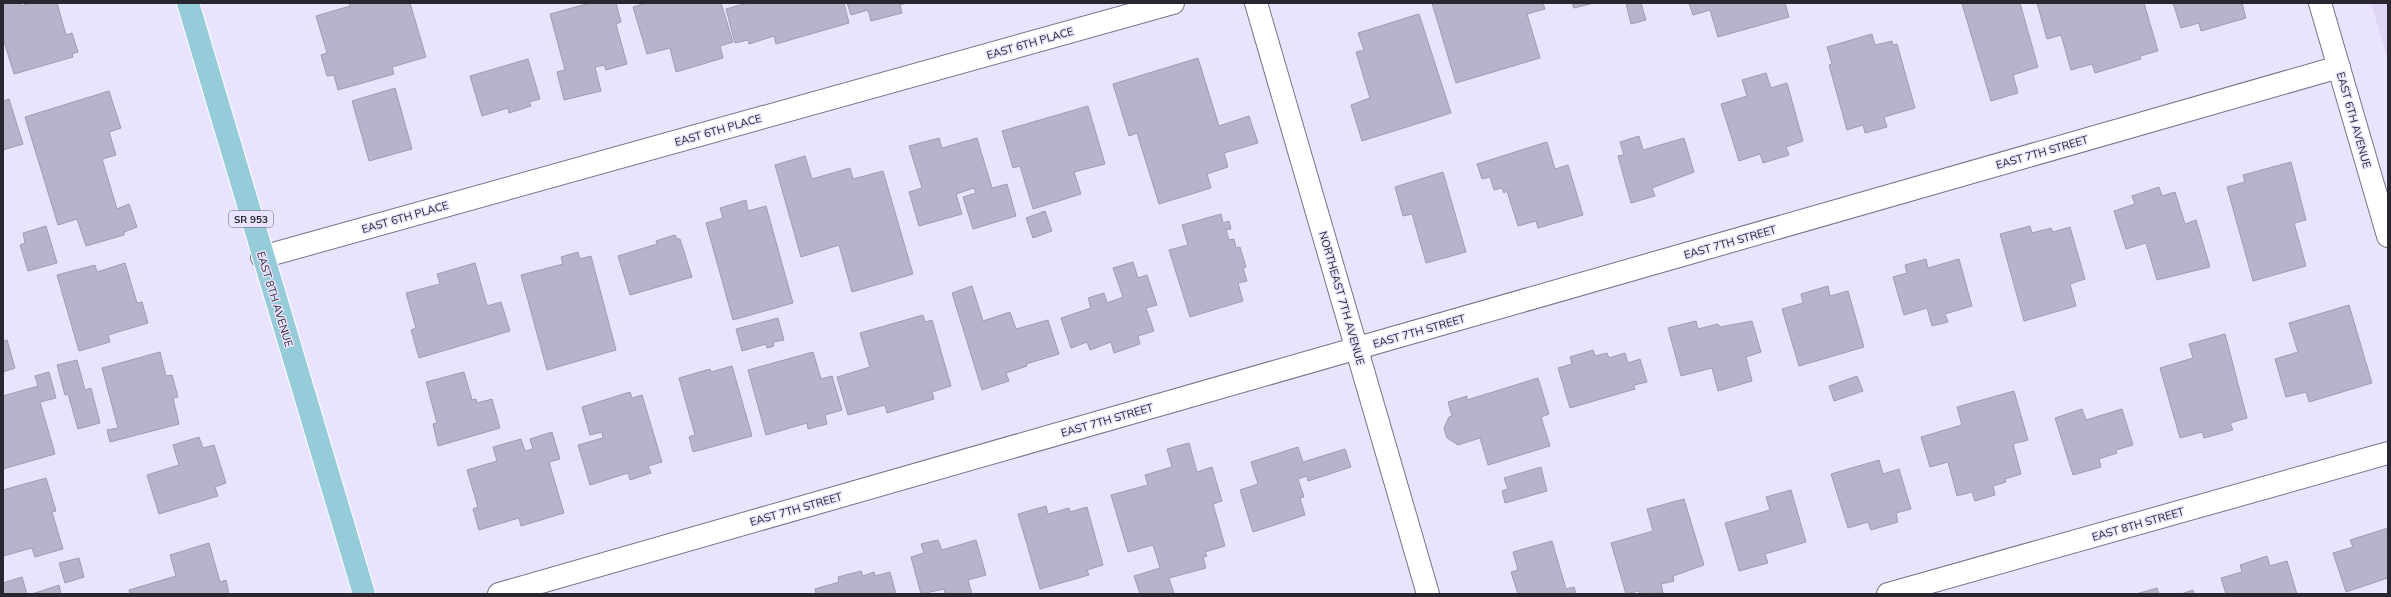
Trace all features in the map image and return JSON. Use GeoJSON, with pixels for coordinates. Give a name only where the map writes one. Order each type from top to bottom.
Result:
{"type":"FeatureCollection","features":[{"type":"Feature","properties":{"kind":"main road","name":"EAST 8TH AVENUE"},"geometry":{"type":"LineString","coordinates":[[188,3],[262,257],[364,594]]}},
{"type":"Feature","properties":{"kind":"street","name":"EAST 6TH PLACE"},"geometry":{"type":"LineString","coordinates":[[262,257],[1173,3]]}},
{"type":"Feature","properties":{"kind":"street","name":"NORTHEAST 7TH AVENUE"},"geometry":{"type":"LineString","coordinates":[[1256,3],[1428,594]]}},
{"type":"Feature","properties":{"kind":"street","name":"EAST 6TH AVENUE"},"geometry":{"type":"LineString","coordinates":[[2320,3],[2388,236]]}},
{"type":"Feature","properties":{"kind":"street","name":"EAST 7TH STREET"},"geometry":{"type":"LineString","coordinates":[[499,594],[2339,67]]}},
{"type":"Feature","properties":{"kind":"street","name":"EAST 8TH STREET"},"geometry":{"type":"LineString","coordinates":[[1888,594],[2388,453]]}},
{"type":"Feature","properties":{"kind":"shaded area"},"geometry":{"type":"Polygon","coordinates":[[[2371,3],[2388,3],[2388,60],[2371,3]]]}},
{"type":"Feature","properties":{"kind":"building"},"geometry":{"type":"Polygon","coordinates":[[[3,3],[20,3],[21,6],[30,3],[57,3],[66,35],[72,33],[78,52],[72,54],[73,57],[14,74],[3,38],[3,3]]]}},
{"type":"Feature","properties":{"kind":"building"},"geometry":{"type":"Polygon","coordinates":[[[349,3],[410,3],[426,57],[392,67],[394,74],[338,90],[334,75],[327,76],[321,55],[327,53],[316,16],[350,6],[349,3]]]}},
{"type":"Feature","properties":{"kind":"building"},"geometry":{"type":"Polygon","coordinates":[[[590,3],[616,3],[621,22],[616,24],[627,64],[606,70],[604,65],[595,67],[601,91],[564,100],[557,72],[565,70],[550,14],[590,3]]]}},
{"type":"Feature","properties":{"kind":"building"},"geometry":{"type":"Polygon","coordinates":[[[646,3],[721,3],[733,42],[720,46],[723,58],[676,72],[670,48],[647,54],[633,7],[646,3]]]}},
{"type":"Feature","properties":{"kind":"building"},"geometry":{"type":"Polygon","coordinates":[[[748,3],[844,3],[849,23],[776,44],[774,36],[749,44],[748,40],[735,43],[726,9],[748,3]]]}},
{"type":"Feature","properties":{"kind":"building"},"geometry":{"type":"Polygon","coordinates":[[[847,3],[906,3],[900,5],[902,13],[871,21],[868,10],[851,15],[847,3]]]}},
{"type":"Feature","properties":{"kind":"building"},"geometry":{"type":"Polygon","coordinates":[[[1432,3],[1543,3],[1545,9],[1527,14],[1540,58],[1456,83],[1432,3]]]}},
{"type":"Feature","properties":{"kind":"building"},"geometry":{"type":"Polygon","coordinates":[[[1572,3],[1594,3],[1574,8],[1572,3]]]}},
{"type":"Feature","properties":{"kind":"building"},"geometry":{"type":"Polygon","coordinates":[[[1626,3],[1641,3],[1646,20],[1631,24],[1626,3]]]}},
{"type":"Feature","properties":{"kind":"building"},"geometry":{"type":"Polygon","coordinates":[[[1689,3],[1785,3],[1789,17],[1718,37],[1710,10],[1693,15],[1689,3]]]}},
{"type":"Feature","properties":{"kind":"building"},"geometry":{"type":"Polygon","coordinates":[[[2020,3],[2038,67],[2013,75],[2018,93],[1991,101],[1962,4],[2020,3]]]}},
{"type":"Feature","properties":{"kind":"building"},"geometry":{"type":"Polygon","coordinates":[[[2037,3],[2144,3],[2158,51],[2140,56],[2141,59],[2095,73],[2092,64],[2071,70],[2061,35],[2047,39],[2037,3]]]}},
{"type":"Feature","properties":{"kind":"building"},"geometry":{"type":"Polygon","coordinates":[[[2173,3],[2242,3],[2246,18],[2201,31],[2199,23],[2181,28],[2173,3]]]}},
{"type":"Feature","properties":{"kind":"building"},"geometry":{"type":"Polygon","coordinates":[[[1419,14],[1451,113],[1362,141],[1351,105],[1370,98],[1356,52],[1364,50],[1358,33],[1419,14]]]}},
{"type":"Feature","properties":{"kind":"building"},"geometry":{"type":"Polygon","coordinates":[[[1872,34],[1875,45],[1892,41],[1893,45],[1897,44],[1915,108],[1884,117],[1887,127],[1865,133],[1863,125],[1847,130],[1829,65],[1832,64],[1827,47],[1872,34]]]}},
{"type":"Feature","properties":{"kind":"building"},"geometry":{"type":"Polygon","coordinates":[[[1198,58],[1219,126],[1249,116],[1258,143],[1224,153],[1228,167],[1207,174],[1211,188],[1159,204],[1137,133],[1129,136],[1113,84],[1198,58]]]}},
{"type":"Feature","properties":{"kind":"building"},"geometry":{"type":"Polygon","coordinates":[[[528,59],[540,99],[529,102],[531,106],[509,113],[508,108],[482,116],[470,76],[528,59]]]}},
{"type":"Feature","properties":{"kind":"building"},"geometry":{"type":"Polygon","coordinates":[[[1766,73],[1771,88],[1787,83],[1803,141],[1786,147],[1789,155],[1763,163],[1760,154],[1739,161],[1721,104],[1747,96],[1742,80],[1766,73]]]}},
{"type":"Feature","properties":{"kind":"building"},"geometry":{"type":"Polygon","coordinates":[[[395,88],[412,149],[369,161],[352,101],[395,88]]]}},
{"type":"Feature","properties":{"kind":"building"},"geometry":{"type":"Polygon","coordinates":[[[109,91],[121,128],[109,132],[116,155],[102,159],[117,209],[129,204],[137,227],[124,232],[124,235],[86,246],[77,219],[58,225],[25,117],[109,91]]]}},
{"type":"Feature","properties":{"kind":"building"},"geometry":{"type":"Polygon","coordinates":[[[9,99],[23,144],[3,150],[3,101],[9,99]]]}},
{"type":"Feature","properties":{"kind":"building"},"geometry":{"type":"Polygon","coordinates":[[[1088,106],[1105,164],[1074,172],[1081,194],[1033,209],[1020,166],[1013,168],[1002,131],[1088,106]]]}},
{"type":"Feature","properties":{"kind":"building"},"geometry":{"type":"Polygon","coordinates":[[[1639,136],[1643,150],[1684,138],[1694,172],[1652,188],[1655,196],[1631,203],[1618,156],[1624,155],[1620,142],[1639,136]]]}},
{"type":"Feature","properties":{"kind":"building"},"geometry":{"type":"Polygon","coordinates":[[[939,138],[942,148],[977,138],[992,188],[1007,184],[1016,216],[973,229],[963,197],[976,193],[974,188],[956,194],[962,214],[919,226],[909,192],[922,188],[909,146],[939,138]]]}},
{"type":"Feature","properties":{"kind":"building"},"geometry":{"type":"Polygon","coordinates":[[[1547,142],[1555,169],[1568,165],[1583,215],[1538,228],[1536,221],[1518,226],[1507,191],[1504,193],[1502,188],[1494,190],[1490,177],[1482,179],[1477,164],[1547,142]]]}},
{"type":"Feature","properties":{"kind":"building"},"geometry":{"type":"Polygon","coordinates":[[[805,156],[812,179],[850,168],[853,179],[883,171],[913,274],[852,292],[839,245],[801,257],[775,165],[805,156]]]}},
{"type":"Feature","properties":{"kind":"building"},"geometry":{"type":"Polygon","coordinates":[[[2291,162],[2306,220],[2294,223],[2306,266],[2253,281],[2227,187],[2245,182],[2243,175],[2291,162]]]}},
{"type":"Feature","properties":{"kind":"building"},"geometry":{"type":"Polygon","coordinates":[[[1443,172],[1466,252],[1426,263],[1412,214],[1403,216],[1395,187],[1443,172]]]}},
{"type":"Feature","properties":{"kind":"building"},"geometry":{"type":"Polygon","coordinates":[[[2159,187],[2162,196],[2175,192],[2185,224],[2196,220],[2210,267],[2157,280],[2146,243],[2126,249],[2114,211],[2135,204],[2132,196],[2159,187]]]}},
{"type":"Feature","properties":{"kind":"building"},"geometry":{"type":"Polygon","coordinates":[[[746,200],[748,211],[766,206],[793,303],[733,320],[706,223],[723,218],[720,208],[746,200]]]}},
{"type":"Feature","properties":{"kind":"building"},"geometry":{"type":"Polygon","coordinates":[[[1045,211],[1052,231],[1033,238],[1026,218],[1045,211]]]}},
{"type":"Feature","properties":{"kind":"building"},"geometry":{"type":"Polygon","coordinates":[[[1221,214],[1223,223],[1229,221],[1231,229],[1226,230],[1229,240],[1234,239],[1236,248],[1240,247],[1246,267],[1243,268],[1247,281],[1238,283],[1243,301],[1190,317],[1169,250],[1188,245],[1182,225],[1221,214]]]}},
{"type":"Feature","properties":{"kind":"building"},"geometry":{"type":"Polygon","coordinates":[[[46,226],[57,263],[28,271],[20,245],[25,243],[23,233],[46,226]]]}},
{"type":"Feature","properties":{"kind":"building"},"geometry":{"type":"Polygon","coordinates":[[[2030,226],[2032,233],[2051,228],[2053,232],[2070,227],[2085,279],[2070,284],[2076,306],[2024,321],[2000,234],[2030,226]]]}},
{"type":"Feature","properties":{"kind":"building"},"geometry":{"type":"Polygon","coordinates":[[[675,235],[677,239],[680,239],[692,277],[630,295],[618,256],[657,244],[656,241],[675,235]]]}},
{"type":"Feature","properties":{"kind":"building"},"geometry":{"type":"Polygon","coordinates":[[[578,252],[580,259],[591,256],[616,350],[547,370],[521,275],[563,264],[561,257],[578,252]]]}},
{"type":"Feature","properties":{"kind":"building"},"geometry":{"type":"Polygon","coordinates":[[[1926,259],[1928,268],[1959,259],[1972,306],[1945,314],[1948,322],[1932,326],[1927,308],[1904,315],[1893,277],[1907,273],[1905,265],[1926,259]]]}},
{"type":"Feature","properties":{"kind":"building"},"geometry":{"type":"Polygon","coordinates":[[[1133,262],[1138,278],[1147,275],[1157,305],[1146,308],[1154,331],[1138,336],[1140,344],[1114,353],[1111,342],[1090,350],[1087,342],[1071,348],[1061,318],[1091,308],[1088,298],[1104,293],[1107,303],[1123,297],[1113,268],[1133,262]]]}},
{"type":"Feature","properties":{"kind":"building"},"geometry":{"type":"Polygon","coordinates":[[[125,263],[137,303],[142,302],[148,323],[108,335],[110,342],[79,351],[57,275],[95,265],[97,272],[125,263]]]}},
{"type":"Feature","properties":{"kind":"building"},"geometry":{"type":"Polygon","coordinates":[[[475,263],[487,306],[501,302],[510,331],[419,358],[411,330],[416,328],[406,293],[440,284],[437,274],[475,263]]]}},
{"type":"Feature","properties":{"kind":"building"},"geometry":{"type":"Polygon","coordinates":[[[972,286],[983,321],[1010,312],[1016,329],[1048,320],[1059,354],[1026,364],[1027,366],[1006,373],[1009,381],[982,390],[952,293],[972,286]]]}},
{"type":"Feature","properties":{"kind":"building"},"geometry":{"type":"Polygon","coordinates":[[[1828,286],[1830,296],[1848,291],[1864,347],[1799,366],[1782,309],[1803,303],[1801,294],[1828,286]]]}},
{"type":"Feature","properties":{"kind":"building"},"geometry":{"type":"Polygon","coordinates":[[[2349,305],[2372,383],[2309,402],[2306,392],[2286,397],[2275,359],[2298,352],[2289,323],[2349,305]]]}},
{"type":"Feature","properties":{"kind":"building"},"geometry":{"type":"Polygon","coordinates":[[[923,315],[925,322],[932,320],[951,386],[932,392],[934,399],[887,413],[885,405],[848,415],[837,377],[870,367],[860,333],[923,315]]]}},
{"type":"Feature","properties":{"kind":"building"},"geometry":{"type":"Polygon","coordinates":[[[778,318],[784,340],[773,342],[774,346],[767,348],[766,344],[742,351],[736,329],[778,318]]]}},
{"type":"Feature","properties":{"kind":"building"},"geometry":{"type":"Polygon","coordinates":[[[1696,321],[1698,329],[1718,324],[1720,327],[1752,321],[1761,352],[1746,357],[1752,381],[1718,391],[1712,368],[1681,376],[1668,328],[1696,321]]]}},
{"type":"Feature","properties":{"kind":"building"},"geometry":{"type":"Polygon","coordinates":[[[2225,334],[2247,418],[2230,423],[2233,430],[2204,438],[2202,432],[2180,438],[2160,368],[2193,358],[2189,344],[2225,334]]]}},
{"type":"Feature","properties":{"kind":"building"},"geometry":{"type":"Polygon","coordinates":[[[7,340],[15,368],[3,372],[3,341],[7,340]]]}},
{"type":"Feature","properties":{"kind":"building"},"geometry":{"type":"Polygon","coordinates":[[[1593,350],[1595,356],[1607,353],[1609,358],[1625,353],[1628,363],[1640,359],[1647,382],[1634,385],[1635,389],[1570,408],[1558,368],[1572,364],[1570,357],[1593,350]]]}},
{"type":"Feature","properties":{"kind":"building"},"geometry":{"type":"Polygon","coordinates":[[[160,352],[166,376],[172,375],[178,397],[173,398],[179,424],[110,442],[107,430],[118,428],[102,368],[160,352]]]}},
{"type":"Feature","properties":{"kind":"building"},"geometry":{"type":"Polygon","coordinates":[[[813,352],[821,379],[832,376],[842,410],[825,415],[827,424],[808,429],[807,423],[766,435],[748,370],[813,352]]]}},
{"type":"Feature","properties":{"kind":"building"},"geometry":{"type":"Polygon","coordinates":[[[77,360],[85,390],[91,388],[100,423],[78,429],[68,394],[65,395],[57,365],[77,360]]]}},
{"type":"Feature","properties":{"kind":"building"},"geometry":{"type":"Polygon","coordinates":[[[732,366],[752,436],[693,452],[689,437],[695,435],[679,378],[710,369],[711,372],[732,366]]]}},
{"type":"Feature","properties":{"kind":"building"},"geometry":{"type":"Polygon","coordinates":[[[49,372],[56,398],[40,402],[55,454],[3,469],[3,396],[38,386],[35,376],[49,372]]]}},
{"type":"Feature","properties":{"kind":"building"},"geometry":{"type":"Polygon","coordinates":[[[464,372],[472,400],[476,399],[477,403],[492,399],[500,428],[438,446],[433,424],[437,423],[426,382],[464,372]]]}},
{"type":"Feature","properties":{"kind":"building"},"geometry":{"type":"Polygon","coordinates":[[[1857,376],[1863,391],[1834,401],[1829,386],[1857,376]]]}},
{"type":"Feature","properties":{"kind":"building"},"geometry":{"type":"Polygon","coordinates":[[[1538,378],[1549,414],[1541,417],[1550,446],[1488,465],[1480,438],[1458,445],[1447,438],[1444,428],[1449,417],[1452,416],[1448,402],[1467,396],[1467,400],[1538,378]]]}},
{"type":"Feature","properties":{"kind":"building"},"geometry":{"type":"Polygon","coordinates":[[[2014,391],[2028,440],[2013,444],[2021,474],[2005,479],[2006,482],[1993,486],[1995,495],[1975,501],[1972,492],[1957,496],[1948,462],[1930,467],[1921,437],[1962,425],[1957,407],[2014,391]]]}},
{"type":"Feature","properties":{"kind":"building"},"geometry":{"type":"Polygon","coordinates":[[[630,392],[632,398],[642,395],[662,462],[648,466],[651,473],[630,480],[628,473],[590,485],[578,445],[603,438],[602,432],[590,435],[582,407],[630,392]]]}},
{"type":"Feature","properties":{"kind":"building"},"geometry":{"type":"Polygon","coordinates":[[[2082,409],[2086,420],[2122,409],[2133,445],[2116,450],[2117,453],[2099,459],[2101,467],[2073,475],[2055,418],[2082,409]]]}},
{"type":"Feature","properties":{"kind":"building"},"geometry":{"type":"Polygon","coordinates":[[[552,432],[560,459],[549,462],[564,513],[521,526],[519,518],[479,530],[473,509],[478,507],[467,470],[497,461],[493,447],[521,439],[525,451],[533,449],[530,439],[552,432]]]}},
{"type":"Feature","properties":{"kind":"building"},"geometry":{"type":"Polygon","coordinates":[[[199,437],[203,448],[214,445],[226,483],[215,487],[218,496],[159,514],[147,475],[179,465],[173,445],[199,437]]]}},
{"type":"Feature","properties":{"kind":"building"},"geometry":{"type":"Polygon","coordinates":[[[1189,443],[1197,472],[1212,467],[1222,501],[1213,504],[1225,546],[1205,552],[1207,556],[1203,557],[1206,568],[1169,578],[1174,594],[1140,594],[1134,576],[1160,568],[1153,545],[1128,552],[1111,495],[1148,485],[1145,475],[1172,467],[1167,449],[1189,443]]]}},
{"type":"Feature","properties":{"kind":"building"},"geometry":{"type":"Polygon","coordinates":[[[1298,447],[1303,462],[1345,449],[1351,467],[1308,481],[1307,476],[1298,479],[1304,497],[1300,498],[1305,515],[1253,532],[1240,490],[1258,484],[1251,462],[1298,447]]]}},
{"type":"Feature","properties":{"kind":"building"},"geometry":{"type":"Polygon","coordinates":[[[1879,460],[1883,474],[1899,469],[1911,509],[1896,513],[1898,522],[1871,530],[1868,522],[1848,528],[1831,474],[1879,460]]]}},
{"type":"Feature","properties":{"kind":"building"},"geometry":{"type":"Polygon","coordinates":[[[1541,467],[1547,491],[1505,503],[1502,491],[1508,489],[1504,478],[1541,467]]]}},
{"type":"Feature","properties":{"kind":"building"},"geometry":{"type":"Polygon","coordinates":[[[46,478],[56,511],[52,512],[63,549],[35,557],[32,548],[3,556],[3,490],[46,478]]]}},
{"type":"Feature","properties":{"kind":"building"},"geometry":{"type":"Polygon","coordinates":[[[1791,490],[1806,542],[1765,554],[1768,563],[1739,571],[1725,523],[1770,510],[1766,497],[1791,490]]]}},
{"type":"Feature","properties":{"kind":"building"},"geometry":{"type":"Polygon","coordinates":[[[1684,499],[1704,565],[1673,576],[1674,581],[1661,584],[1663,593],[1640,594],[1639,591],[1626,594],[1611,543],[1653,531],[1647,509],[1684,499]]]}},
{"type":"Feature","properties":{"kind":"building"},"geometry":{"type":"Polygon","coordinates":[[[1046,506],[1048,514],[1069,508],[1070,512],[1087,507],[1103,565],[1087,570],[1089,575],[1040,589],[1018,514],[1046,506]]]}},
{"type":"Feature","properties":{"kind":"building"},"geometry":{"type":"Polygon","coordinates":[[[2388,528],[2388,578],[2346,592],[2333,553],[2353,547],[2350,540],[2388,528]]]}},
{"type":"Feature","properties":{"kind":"building"},"geometry":{"type":"Polygon","coordinates":[[[938,540],[942,550],[976,540],[986,575],[968,580],[972,594],[945,594],[944,589],[921,594],[911,557],[924,553],[921,544],[938,540]]]}},
{"type":"Feature","properties":{"kind":"building"},"geometry":{"type":"Polygon","coordinates":[[[1552,541],[1566,589],[1574,587],[1576,594],[1518,594],[1511,572],[1518,570],[1513,552],[1552,541]]]}},
{"type":"Feature","properties":{"kind":"building"},"geometry":{"type":"Polygon","coordinates":[[[209,543],[220,582],[226,580],[229,594],[130,594],[129,590],[176,576],[170,555],[209,543]]]}},
{"type":"Feature","properties":{"kind":"building"},"geometry":{"type":"Polygon","coordinates":[[[2267,556],[2270,566],[2287,561],[2297,594],[2226,594],[2221,578],[2242,572],[2240,565],[2267,556]]]}},
{"type":"Feature","properties":{"kind":"building"},"geometry":{"type":"Polygon","coordinates":[[[79,558],[84,577],[65,583],[59,563],[79,558]]]}},
{"type":"Feature","properties":{"kind":"building"},"geometry":{"type":"Polygon","coordinates":[[[861,571],[863,576],[874,572],[875,576],[890,572],[896,594],[816,594],[815,589],[839,582],[838,577],[861,571]]]}},
{"type":"Feature","properties":{"kind":"building"},"geometry":{"type":"Polygon","coordinates":[[[22,577],[27,594],[3,594],[3,583],[22,577]]]}},
{"type":"Feature","properties":{"kind":"building"},"geometry":{"type":"Polygon","coordinates":[[[59,585],[61,594],[32,594],[59,585]]]}},
{"type":"Feature","properties":{"kind":"building"},"geometry":{"type":"Polygon","coordinates":[[[2157,588],[2159,594],[2136,594],[2157,588]]]}},
{"type":"Feature","properties":{"kind":"building"},"geometry":{"type":"Polygon","coordinates":[[[2193,590],[2194,594],[2181,594],[2193,590]]]}}]}
